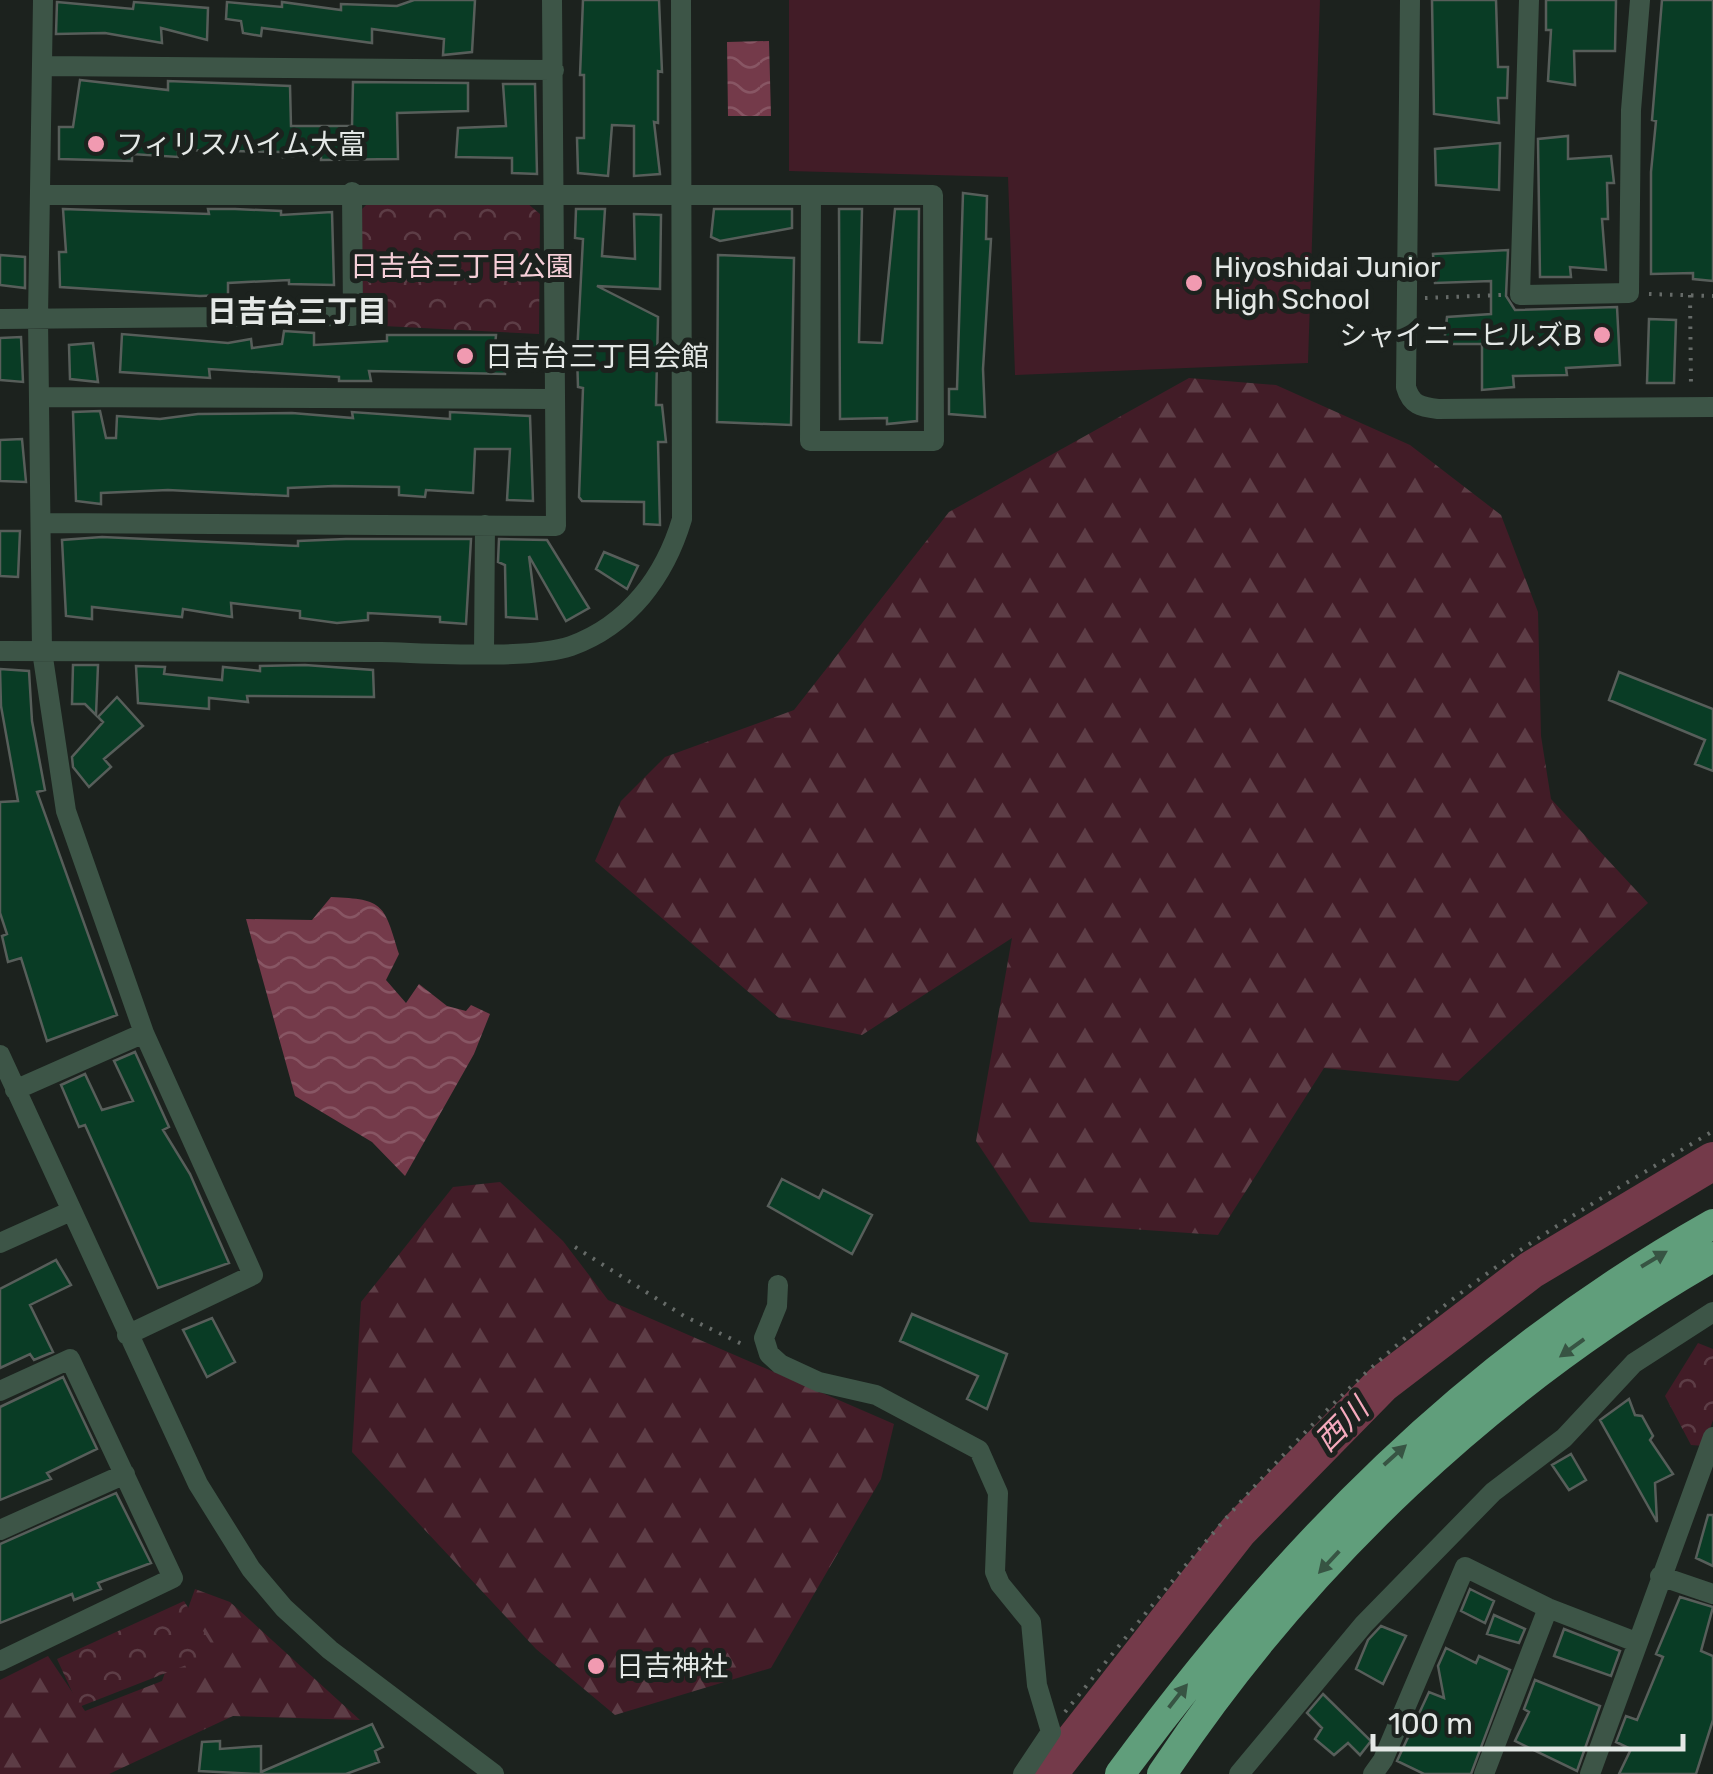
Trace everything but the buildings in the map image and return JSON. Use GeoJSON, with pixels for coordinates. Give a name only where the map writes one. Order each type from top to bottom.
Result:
{"type":"FeatureCollection","features":[{"type":"Feature","properties":{"kind":"highway"},"geometry":{"type":"LineString","coordinates":[[1120,1774],[1242,1616],[1391,1458],[1626,1275],[1713,1224]]}},
{"type":"Feature","properties":{"kind":"highway"},"geometry":{"type":"LineString","coordinates":[[1162,1774],[1238,1670],[1325,1565],[1397,1493],[1464,1432],[1571,1348],[1713,1257]]}},
{"type":"Feature","properties":{"kind":"street"},"geometry":{"type":"LineString","coordinates":[[43,0],[38,318],[42,652],[66,811],[144,1033],[253,1275],[128,1335]]}},
{"type":"Feature","properties":{"kind":"street"},"geometry":{"type":"LineString","coordinates":[[43,523],[556,526],[552,398],[552,0]]}},
{"type":"Feature","properties":{"kind":"street"},"geometry":{"type":"LineString","coordinates":[[0,651],[484,653],[567,648],[602,632],[653,583],[672,551],[682,520],[681,0]]}},
{"type":"Feature","properties":{"kind":"street"},"geometry":{"type":"LineString","coordinates":[[1410,0],[1406,387],[1419,406],[1713,407]]}},
{"type":"Feature","properties":{"kind":"street"},"geometry":{"type":"LineString","coordinates":[[1529,0],[1520,295],[1629,293],[1630,110],[1640,0]]}},
{"type":"Feature","properties":{"kind":"street"},"geometry":{"type":"LineString","coordinates":[[43,66],[554,70]]}},
{"type":"Feature","properties":{"kind":"street"},"geometry":{"type":"LineString","coordinates":[[42,195],[352,192],[933,195],[934,440],[810,441],[811,195]]}},
{"type":"Feature","properties":{"kind":"street"},"geometry":{"type":"LineString","coordinates":[[0,319],[353,316],[352,192]]}},
{"type":"Feature","properties":{"kind":"street"},"geometry":{"type":"LineString","coordinates":[[40,397],[552,398]]}},
{"type":"Feature","properties":{"kind":"street"},"geometry":{"type":"LineString","coordinates":[[484,653],[485,525]]}},
{"type":"Feature","properties":{"kind":"street"},"geometry":{"type":"LineString","coordinates":[[15,1090],[144,1033]]}},
{"type":"Feature","properties":{"kind":"street"},"geometry":{"type":"LineString","coordinates":[[0,1055],[198,1484],[251,1569],[284,1608],[330,1650],[494,1774]]}},
{"type":"Feature","properties":{"kind":"street"},"geometry":{"type":"LineString","coordinates":[[0,1244],[71,1210]]}},
{"type":"Feature","properties":{"kind":"street"},"geometry":{"type":"LineString","coordinates":[[778,1285],[777,1306],[764,1338],[769,1354],[819,1382],[896,1404],[980,1450],[998,1493],[996,1572],[1000,1584],[1031,1622],[1036,1685],[1051,1732],[1023,1774]]}},
{"type":"Feature","properties":{"kind":"street"},"geometry":{"type":"LineString","coordinates":[[1239,1774],[1364,1624],[1493,1492],[1564,1438],[1634,1363],[1713,1312]]}},
{"type":"Feature","properties":{"kind":"street"},"geometry":{"type":"LineString","coordinates":[[0,1391],[70,1360],[172,1578],[0,1661]]}},
{"type":"Feature","properties":{"kind":"street"},"geometry":{"type":"LineString","coordinates":[[1590,1774],[1713,1437]]}},
{"type":"Feature","properties":{"kind":"street"},"geometry":{"type":"LineString","coordinates":[[0,1530],[125,1474]]}},
{"type":"Feature","properties":{"kind":"street"},"geometry":{"type":"LineString","coordinates":[[1373,1774],[1383,1760],[1465,1567],[1548,1608],[1636,1642]]}},
{"type":"Feature","properties":{"kind":"street"},"geometry":{"type":"LineString","coordinates":[[1660,1576],[1713,1594]]}},
{"type":"Feature","properties":{"kind":"street"},"geometry":{"type":"LineString","coordinates":[[1484,1774],[1548,1608]]}},
{"type":"Feature","properties":{"kind":"path"},"geometry":{"type":"LineString","coordinates":[[1629,293],[1713,296]]}},
{"type":"Feature","properties":{"kind":"path"},"geometry":{"type":"LineString","coordinates":[[1406,299],[1520,295]]}},
{"type":"Feature","properties":{"kind":"path"},"geometry":{"type":"LineString","coordinates":[[1690,295],[1691,407]]}},
{"type":"Feature","properties":{"kind":"path"},"geometry":{"type":"LineString","coordinates":[[1051,1732],[1214,1529],[1369,1372],[1475,1282],[1713,1131]]}},
{"type":"Feature","properties":{"kind":"path"},"geometry":{"type":"LineString","coordinates":[[575,1247],[684,1316],[769,1354]]}},
{"type":"Feature","properties":{"kind":"green space","name":"Hiyoshidai Junior High School"},"geometry":{"type":"Polygon","coordinates":[[[789,0],[1320,0],[1308,363],[1015,375],[1008,177],[789,171],[789,0]]]}},
{"type":"Feature","properties":{"kind":"green space","name":"日吉台三丁目公園"},"geometry":{"type":"Polygon","coordinates":[[[369,202],[527,203],[540,214],[539,334],[364,325],[359,212],[369,202]]]}},
{"type":"Feature","properties":{"kind":"green space"},"geometry":{"type":"Polygon","coordinates":[[[1189,378],[1276,385],[1410,445],[1501,515],[1538,612],[1541,736],[1551,799],[1648,903],[1458,1081],[1324,1068],[1218,1235],[1030,1222],[976,1141],[1012,938],[862,1035],[779,1018],[595,861],[621,801],[665,757],[794,710],[949,512],[1189,378]]]}},
{"type":"Feature","properties":{"kind":"green space"},"geometry":{"type":"Polygon","coordinates":[[[500,1182],[563,1241],[608,1300],[894,1424],[881,1479],[771,1668],[615,1715],[536,1649],[352,1452],[361,1302],[453,1187],[500,1182]]]}},
{"type":"Feature","properties":{"kind":"green space"},"geometry":{"type":"Polygon","coordinates":[[[1698,1343],[1713,1349],[1713,1420],[1704,1446],[1691,1445],[1665,1396],[1698,1343]]]}},
{"type":"Feature","properties":{"kind":"green space"},"geometry":{"type":"Polygon","coordinates":[[[195,1589],[230,1602],[360,1720],[233,1716],[109,1774],[0,1774],[0,1680],[48,1656],[85,1711],[162,1681],[195,1589]]]}},
{"type":"Feature","properties":{"kind":"green space"},"geometry":{"type":"Polygon","coordinates":[[[184,1601],[217,1653],[79,1707],[57,1659],[184,1601]]]}},
{"type":"Feature","properties":{"kind":"water"},"geometry":{"type":"Polygon","coordinates":[[[769,41],[771,116],[728,116],[727,42],[769,41]]]}},
{"type":"Feature","properties":{"kind":"water"},"geometry":{"type":"Polygon","coordinates":[[[331,897],[372,903],[385,915],[399,954],[386,980],[406,1003],[419,984],[447,1006],[466,1011],[471,1005],[490,1014],[474,1054],[405,1176],[372,1142],[295,1096],[246,919],[312,920],[331,897]]]}},
{"type":"Feature","properties":{"kind":"waterway","name":"西川"},"geometry":{"type":"LineString","coordinates":[[1048,1774],[1238,1531],[1382,1384],[1531,1270],[1713,1161]]}},
{"type":"Feature","properties":{"kind":"place","name":"フィリスハイム大富"},"geometry":{"type":"Point","coordinates":[96,144]}},
{"type":"Feature","properties":{"kind":"place","name":"Hiyoshidai Junior High School"},"geometry":{"type":"Point","coordinates":[1194,283]}},
{"type":"Feature","properties":{"kind":"place","name":"シャイニーヒルズB"},"geometry":{"type":"Point","coordinates":[1602,335]}},
{"type":"Feature","properties":{"kind":"place","name":"日吉台三丁目会館"},"geometry":{"type":"Point","coordinates":[465,356]}},
{"type":"Feature","properties":{"kind":"place","name":"日吉神社"},"geometry":{"type":"Point","coordinates":[596,1666]}},
{"type":"Feature","properties":{"kind":"district","name":"日吉台三丁目"},"geometry":{"type":"Point","coordinates":[297,312]}}]}
